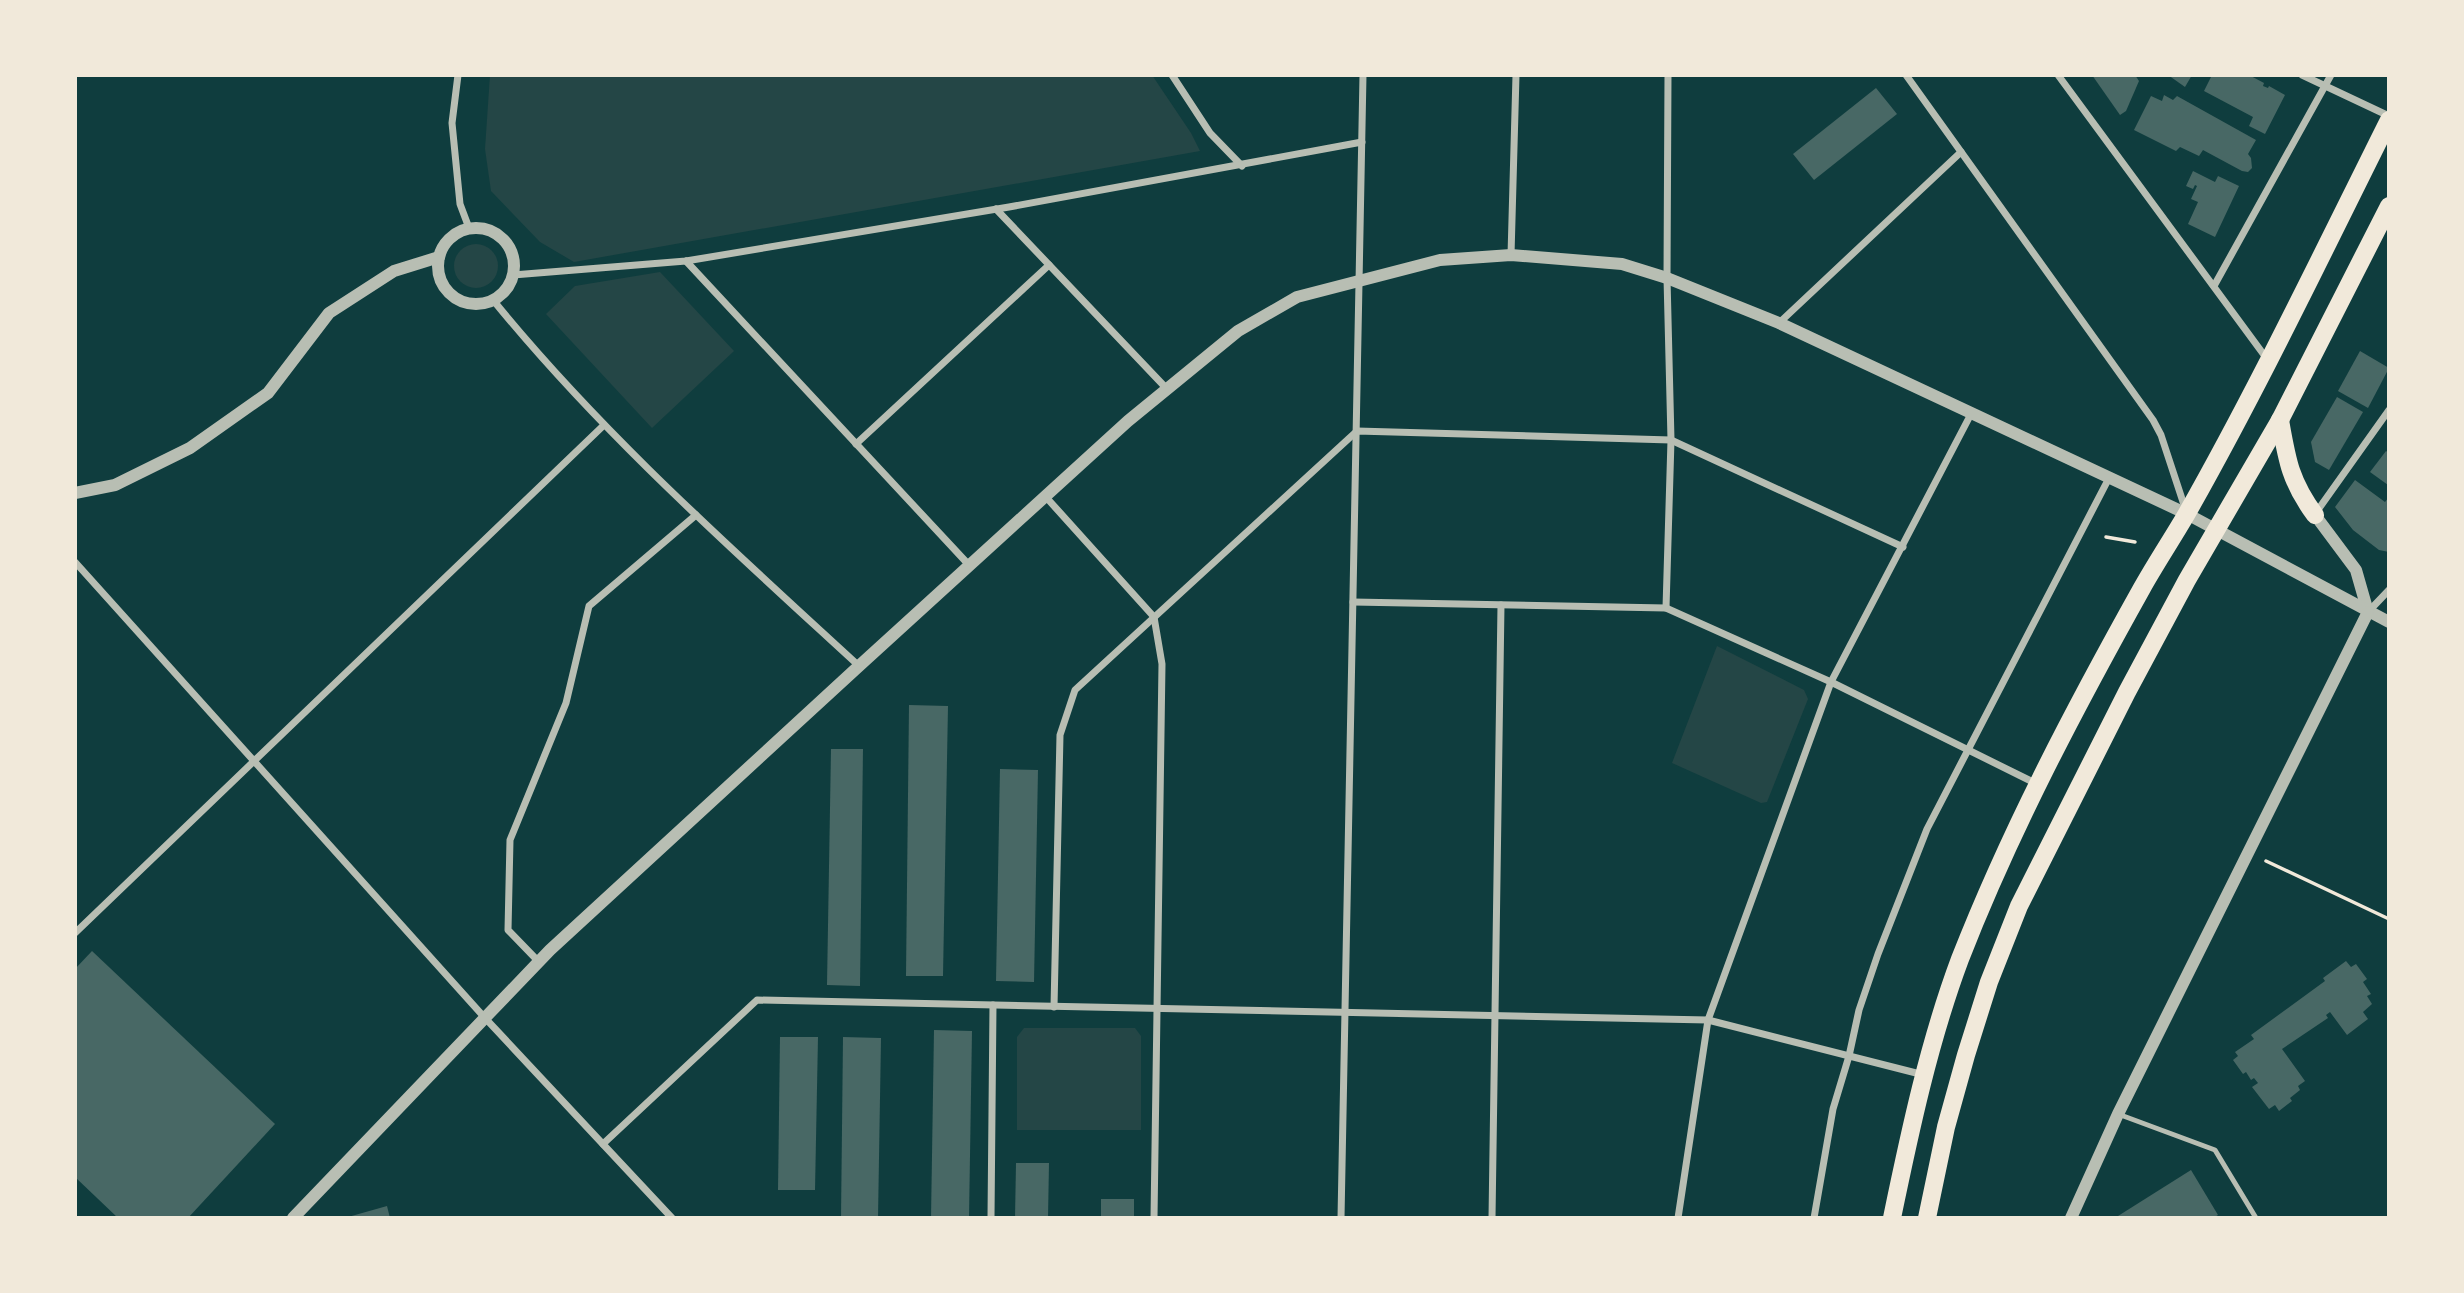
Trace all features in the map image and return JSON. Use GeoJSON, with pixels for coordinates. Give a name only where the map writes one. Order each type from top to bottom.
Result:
{"type":"FeatureCollection","features":[{"type":"Feature","properties":{"kind":"main road"},"geometry":{"type":"LineString","coordinates":[[1892,1218],[1924,1075],[1959,962],[1998,867],[2038,784],[2143,587],[2187,514],[2268,360],[2389,118]]}},
{"type":"Feature","properties":{"kind":"main road"},"geometry":{"type":"LineString","coordinates":[[1927,1218],[1966,1055],[2014,916],[2127,692],[2187,580],[2280,420],[2389,206]]}},
{"type":"Feature","properties":{"kind":"main road"},"geometry":{"type":"LineString","coordinates":[[2280,420],[2292,478],[2315,515]]}},
{"type":"Feature","properties":{"kind":"street"},"geometry":{"type":"LineString","coordinates":[[458,75],[452,123],[460,204],[469,228]]}},
{"type":"Feature","properties":{"kind":"street"},"geometry":{"type":"LineString","coordinates":[[1172,75],[1210,133],[1242,166]]}},
{"type":"Feature","properties":{"kind":"street"},"geometry":{"type":"LineString","coordinates":[[1341,1218],[1363,75]]}},
{"type":"Feature","properties":{"kind":"street"},"geometry":{"type":"LineString","coordinates":[[1511,255],[1516,75]]}},
{"type":"Feature","properties":{"kind":"street"},"geometry":{"type":"LineString","coordinates":[[1666,608],[1671,440],[1667,278],[1668,75]]}},
{"type":"Feature","properties":{"kind":"street"},"geometry":{"type":"LineString","coordinates":[[1906,75],[2153,420],[2161,435],[2187,514]]}},
{"type":"Feature","properties":{"kind":"street"},"geometry":{"type":"LineString","coordinates":[[2058,75],[2268,360]]}},
{"type":"Feature","properties":{"kind":"street"},"geometry":{"type":"LineString","coordinates":[[2302,75],[2389,118]]}},
{"type":"Feature","properties":{"kind":"street"},"geometry":{"type":"LineString","coordinates":[[2214,286],[2331,75]]}},
{"type":"Feature","properties":{"kind":"street"},"geometry":{"type":"LineString","coordinates":[[513,275],[686,261],[1242,166],[1362,142]]}},
{"type":"Feature","properties":{"kind":"street"},"geometry":{"type":"LineString","coordinates":[[1779,323],[1961,152]]}},
{"type":"Feature","properties":{"kind":"street"},"geometry":{"type":"LineString","coordinates":[[996,209],[1167,389]]}},
{"type":"Feature","properties":{"kind":"street"},"geometry":{"type":"LineString","coordinates":[[469,228],[490,231],[507,244],[514,264],[509,285],[493,300],[472,304],[452,296],[440,278],[439,257],[442,247],[450,238],[469,228]]}},
{"type":"Feature","properties":{"kind":"street"},"geometry":{"type":"LineString","coordinates":[[293,1218],[539,962],[859,666],[1167,389],[1238,331],[1297,297],[1440,260],[1511,255],[1622,264],[1667,278],[1779,323],[2187,514],[2389,622]]}},
{"type":"Feature","properties":{"kind":"street"},"geometry":{"type":"LineString","coordinates":[[75,493],[115,485],[190,448],[268,393],[329,313],[394,271],[439,257]]}},
{"type":"Feature","properties":{"kind":"street"},"geometry":{"type":"LineString","coordinates":[[686,261],[970,565]]}},
{"type":"Feature","properties":{"kind":"street"},"geometry":{"type":"LineString","coordinates":[[856,444],[1049,265]]}},
{"type":"Feature","properties":{"kind":"street"},"geometry":{"type":"LineString","coordinates":[[493,300],[533,349],[604,425],[696,515],[859,666]]}},
{"type":"Feature","properties":{"kind":"street"},"geometry":{"type":"LineString","coordinates":[[2368,612],[2356,570],[2315,515],[2389,410]]}},
{"type":"Feature","properties":{"kind":"street"},"geometry":{"type":"LineString","coordinates":[[1678,1218],[1708,1020],[1831,682],[1970,414]]}},
{"type":"Feature","properties":{"kind":"street"},"geometry":{"type":"LineString","coordinates":[[75,933],[604,425]]}},
{"type":"Feature","properties":{"kind":"street"},"geometry":{"type":"LineString","coordinates":[[1054,1007],[1060,735],[1075,690],[1357,431],[1671,440],[1903,547]]}},
{"type":"Feature","properties":{"kind":"street"},"geometry":{"type":"LineString","coordinates":[[1814,1218],[1833,1109],[1859,1010],[1927,829],[2109,478]]}},
{"type":"Feature","properties":{"kind":"street"},"geometry":{"type":"LineString","coordinates":[[1045,496],[1154,617],[1162,664],[1154,1218]]}},
{"type":"Feature","properties":{"kind":"street"},"geometry":{"type":"LineString","coordinates":[[539,962],[508,930],[510,840],[566,703],[589,606],[696,515]]}},
{"type":"Feature","properties":{"kind":"street"},"geometry":{"type":"LineString","coordinates":[[75,562],[485,1018],[672,1218]]}},
{"type":"Feature","properties":{"kind":"street"},"geometry":{"type":"LineString","coordinates":[[2071,1218],[2118,1114],[2368,612],[2389,590]]}},
{"type":"Feature","properties":{"kind":"street"},"geometry":{"type":"LineString","coordinates":[[1353,602],[1666,608],[1831,682],[2038,784]]}},
{"type":"Feature","properties":{"kind":"street"},"geometry":{"type":"LineString","coordinates":[[1492,1218],[1501,605]]}},
{"type":"Feature","properties":{"kind":"street"},"geometry":{"type":"LineString","coordinates":[[603,1144],[757,1000],[1708,1020],[1924,1075]]}},
{"type":"Feature","properties":{"kind":"street"},"geometry":{"type":"LineString","coordinates":[[991,1218],[993,1005]]}},
{"type":"Feature","properties":{"kind":"lane"},"geometry":{"type":"LineString","coordinates":[[2118,1114],[2215,1150],[2256,1218]]}},
{"type":"Feature","properties":{"kind":"path"},"geometry":{"type":"LineString","coordinates":[[2106,537],[2136,542]]}},
{"type":"Feature","properties":{"kind":"path"},"geometry":{"type":"LineString","coordinates":[[2266,861],[2389,919]]}},
{"type":"Feature","properties":{"kind":"shaded area"},"geometry":{"type":"Polygon","coordinates":[[[490,75],[1152,75],[1200,151],[574,262],[540,242],[491,191],[485,149],[490,75]]]}},
{"type":"Feature","properties":{"kind":"shaded area"},"geometry":{"type":"Polygon","coordinates":[[[476,244],[492,250],[498,266],[492,282],[476,288],[460,282],[454,266],[460,250],[476,244]]]}},
{"type":"Feature","properties":{"kind":"shaded area"},"geometry":{"type":"Polygon","coordinates":[[[660,272],[734,351],[652,428],[546,314],[575,286],[660,272]]]}},
{"type":"Feature","properties":{"kind":"shaded area"},"geometry":{"type":"Polygon","coordinates":[[[1717,646],[1804,690],[1808,699],[1767,802],[1761,803],[1672,763],[1717,646]]]}},
{"type":"Feature","properties":{"kind":"shaded area"},"geometry":{"type":"Polygon","coordinates":[[[1024,1028],[1135,1028],[1141,1036],[1141,1130],[1017,1130],[1017,1037],[1024,1028]]]}},
{"type":"Feature","properties":{"kind":"building"},"geometry":{"type":"Polygon","coordinates":[[[2092,75],[2135,75],[2139,81],[2126,111],[2120,115],[2092,75]]]}},
{"type":"Feature","properties":{"kind":"building"},"geometry":{"type":"Polygon","coordinates":[[[2168,75],[2192,75],[2185,87],[2168,75]]]}},
{"type":"Feature","properties":{"kind":"building"},"geometry":{"type":"Polygon","coordinates":[[[2212,75],[2249,75],[2264,83],[2263,86],[2269,86],[2285,95],[2265,134],[2249,126],[2253,117],[2204,91],[2212,75]]]}},
{"type":"Feature","properties":{"kind":"building"},"geometry":{"type":"Polygon","coordinates":[[[1876,88],[1897,114],[1814,180],[1793,154],[1876,88]]]}},
{"type":"Feature","properties":{"kind":"building"},"geometry":{"type":"Polygon","coordinates":[[[2164,95],[2173,100],[2177,96],[2256,140],[2248,154],[2252,168],[2248,172],[2242,171],[2203,150],[2199,156],[2180,147],[2176,151],[2134,130],[2151,96],[2162,101],[2164,95]]]}},
{"type":"Feature","properties":{"kind":"building"},"geometry":{"type":"Polygon","coordinates":[[[2193,171],[2215,182],[2218,176],[2239,186],[2215,237],[2188,224],[2198,202],[2191,199],[2197,186],[2193,189],[2186,186],[2193,171]]]}},
{"type":"Feature","properties":{"kind":"building"},"geometry":{"type":"Polygon","coordinates":[[[2360,351],[2389,368],[2368,408],[2338,391],[2360,351]]]}},
{"type":"Feature","properties":{"kind":"building"},"geometry":{"type":"Polygon","coordinates":[[[2337,397],[2363,412],[2329,470],[2315,462],[2311,442],[2337,397]]]}},
{"type":"Feature","properties":{"kind":"building"},"geometry":{"type":"Polygon","coordinates":[[[2386,451],[2389,453],[2388,485],[2370,472],[2386,451]]]}},
{"type":"Feature","properties":{"kind":"building"},"geometry":{"type":"Polygon","coordinates":[[[2355,480],[2385,502],[2389,497],[2389,552],[2379,550],[2353,530],[2335,507],[2355,480]]]}},
{"type":"Feature","properties":{"kind":"building"},"geometry":{"type":"Polygon","coordinates":[[[909,705],[948,706],[943,976],[906,976],[909,705]]]}},
{"type":"Feature","properties":{"kind":"building"},"geometry":{"type":"Polygon","coordinates":[[[831,749],[863,749],[860,986],[827,985],[831,749]]]}},
{"type":"Feature","properties":{"kind":"building"},"geometry":{"type":"Polygon","coordinates":[[[1000,769],[1038,770],[1034,982],[996,981],[1000,769]]]}},
{"type":"Feature","properties":{"kind":"building"},"geometry":{"type":"Polygon","coordinates":[[[92,951],[275,1124],[188,1218],[118,1218],[75,1177],[75,969],[92,951]]]}},
{"type":"Feature","properties":{"kind":"building"},"geometry":{"type":"Polygon","coordinates":[[[2346,961],[2351,967],[2356,964],[2367,979],[2363,982],[2371,994],[2367,996],[2372,1004],[2363,1012],[2368,1019],[2347,1035],[2330,1012],[2326,1015],[2328,1018],[2282,1049],[2305,1081],[2298,1086],[2300,1090],[2290,1098],[2292,1101],[2279,1111],[2275,1105],[2269,1109],[2252,1087],[2258,1083],[2254,1078],[2251,1080],[2246,1072],[2243,1074],[2233,1060],[2238,1056],[2235,1052],[2254,1039],[2251,1035],[2325,981],[2323,978],[2346,961]]]}},
{"type":"Feature","properties":{"kind":"building"},"geometry":{"type":"Polygon","coordinates":[[[934,1030],[972,1031],[969,1218],[931,1218],[934,1030]]]}},
{"type":"Feature","properties":{"kind":"building"},"geometry":{"type":"Polygon","coordinates":[[[780,1037],[818,1037],[815,1190],[778,1190],[780,1037]]]}},
{"type":"Feature","properties":{"kind":"building"},"geometry":{"type":"Polygon","coordinates":[[[843,1037],[881,1038],[878,1218],[841,1218],[843,1037]]]}},
{"type":"Feature","properties":{"kind":"building"},"geometry":{"type":"Polygon","coordinates":[[[1016,1163],[1049,1163],[1048,1218],[1015,1218],[1016,1163]]]}},
{"type":"Feature","properties":{"kind":"building"},"geometry":{"type":"Polygon","coordinates":[[[2191,1170],[2218,1215],[2213,1218],[2119,1218],[2118,1216],[2191,1170]]]}},
{"type":"Feature","properties":{"kind":"building"},"geometry":{"type":"Polygon","coordinates":[[[1101,1199],[1134,1199],[1134,1218],[1101,1218],[1101,1199]]]}},
{"type":"Feature","properties":{"kind":"building"},"geometry":{"type":"Polygon","coordinates":[[[387,1206],[390,1218],[348,1218],[348,1217],[387,1206]]]}}]}
